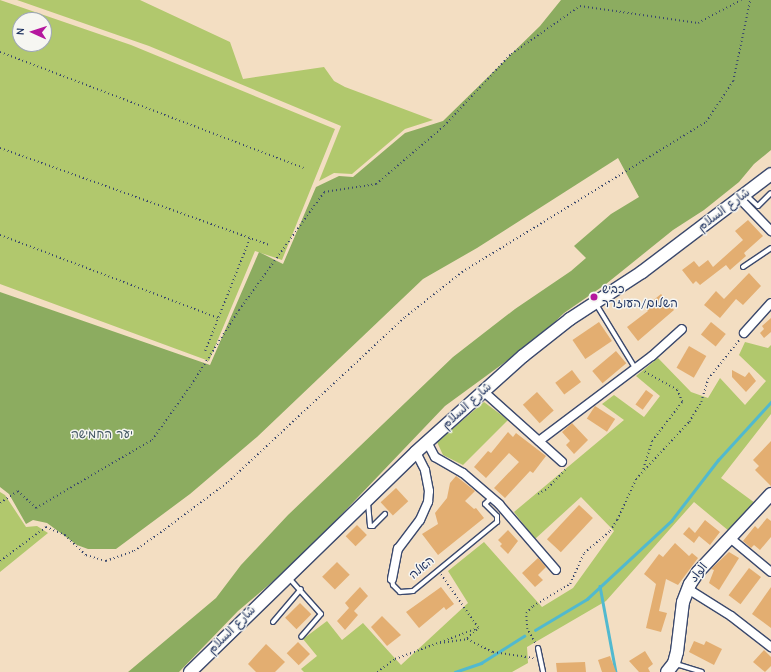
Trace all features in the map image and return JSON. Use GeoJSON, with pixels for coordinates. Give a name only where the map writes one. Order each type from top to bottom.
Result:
{"type":"FeatureCollection","features":[{"type":"Feature","properties":{"kind":"main road","name":"شارع السلام"},"geometry":{"type":"LineString","coordinates":[[190,672],[416,452],[483,391],[548,336],[642,272],[743,197],[771,174]]}},
{"type":"Feature","properties":{"kind":"main road","name":"الواد"},"geometry":{"type":"LineString","coordinates":[[670,668],[683,602],[688,589],[698,572],[771,494]]}},
{"type":"Feature","properties":{"kind":"street"},"geometry":{"type":"LineString","coordinates":[[743,197],[771,231]]}},
{"type":"Feature","properties":{"kind":"street"},"geometry":{"type":"LineString","coordinates":[[744,333],[771,303]]}},
{"type":"Feature","properties":{"kind":"street"},"geometry":{"type":"LineString","coordinates":[[539,441],[636,368],[682,329]]}},
{"type":"Feature","properties":{"kind":"street"},"geometry":{"type":"LineString","coordinates":[[483,391],[562,462]]}},
{"type":"Feature","properties":{"kind":"street"},"geometry":{"type":"LineString","coordinates":[[427,442],[435,457],[463,472],[492,497],[556,570]]}},
{"type":"Feature","properties":{"kind":"street","name":"האלה"},"geometry":{"type":"LineString","coordinates":[[392,579],[398,549],[420,520],[428,502],[429,491],[425,470],[416,452]]}},
{"type":"Feature","properties":{"kind":"street"},"geometry":{"type":"LineString","coordinates":[[730,538],[771,572]]}},
{"type":"Feature","properties":{"kind":"street"},"geometry":{"type":"LineString","coordinates":[[688,589],[731,616],[771,646]]}},
{"type":"Feature","properties":{"kind":"lane"},"geometry":{"type":"LineString","coordinates":[[743,197],[758,206],[771,193]]}},
{"type":"Feature","properties":{"kind":"lane"},"geometry":{"type":"LineString","coordinates":[[743,267],[771,248]]}},
{"type":"Feature","properties":{"kind":"lane"},"geometry":{"type":"LineString","coordinates":[[595,303],[636,368]]}},
{"type":"Feature","properties":{"kind":"lane","name":"האלה"},"geometry":{"type":"LineString","coordinates":[[392,579],[396,590],[404,593],[413,591],[497,522],[497,516],[485,504],[492,497]]}},
{"type":"Feature","properties":{"kind":"lane"},"geometry":{"type":"LineString","coordinates":[[366,500],[369,506],[370,526],[373,526],[385,514]]}},
{"type":"Feature","properties":{"kind":"lane"},"geometry":{"type":"LineString","coordinates":[[287,576],[301,589],[322,614],[301,637]]}},
{"type":"Feature","properties":{"kind":"lane"},"geometry":{"type":"LineString","coordinates":[[273,622],[301,589]]}},
{"type":"Feature","properties":{"kind":"lane"},"geometry":{"type":"LineString","coordinates":[[538,648],[542,672]]}},
{"type":"Feature","properties":{"kind":"lane"},"geometry":{"type":"LineString","coordinates":[[670,668],[702,672]]}},
{"type":"Feature","properties":{"kind":"path"},"geometry":{"type":"LineString","coordinates":[[0,503],[18,491],[36,508],[152,440],[324,192],[376,184],[444,126],[511,54],[580,6],[698,23],[741,0]]}},
{"type":"Feature","properties":{"kind":"path"},"geometry":{"type":"LineString","coordinates":[[0,561],[46,527],[65,535],[86,555],[106,560],[134,551],[228,482],[405,317],[462,272],[706,122],[733,81],[750,0]]}},
{"type":"Feature","properties":{"kind":"path"},"geometry":{"type":"LineString","coordinates":[[0,52],[304,168]]}},
{"type":"Feature","properties":{"kind":"path"},"geometry":{"type":"LineString","coordinates":[[0,148],[269,245]]}},
{"type":"Feature","properties":{"kind":"path"},"geometry":{"type":"LineString","coordinates":[[0,235],[219,318]]}},
{"type":"Feature","properties":{"kind":"path"},"geometry":{"type":"LineString","coordinates":[[205,351],[250,238]]}},
{"type":"Feature","properties":{"kind":"path"},"geometry":{"type":"LineString","coordinates":[[538,648],[527,629],[526,613],[533,606],[570,584],[584,553],[610,531],[617,520],[627,495],[642,471],[689,422],[701,402],[708,379],[720,363],[731,354],[744,333]]}},
{"type":"Feature","properties":{"kind":"path"},"geometry":{"type":"LineString","coordinates":[[636,368],[677,390],[681,396],[679,408],[652,442],[642,471]]}},
{"type":"Feature","properties":{"kind":"path"},"geometry":{"type":"LineString","coordinates":[[538,494],[548,488],[568,466],[562,462]]}},
{"type":"Feature","properties":{"kind":"path"},"geometry":{"type":"LineString","coordinates":[[438,570],[478,628]]}},
{"type":"Feature","properties":{"kind":"path"},"geometry":{"type":"LineString","coordinates":[[467,640],[478,628]]}},
{"type":"Feature","properties":{"kind":"path"},"geometry":{"type":"LineString","coordinates":[[377,672],[395,659],[478,628]]}},
{"type":"Feature","properties":{"kind":"path"},"geometry":{"type":"LineString","coordinates":[[436,644],[467,640],[493,652],[540,659]]}},
{"type":"Feature","properties":{"kind":"green space"},"geometry":{"type":"Polygon","coordinates":[[[0,0],[35,12],[12,12],[12,52],[52,52],[52,18],[131,45],[335,129],[282,260],[255,251],[209,361],[0,284],[0,0]]]}},
{"type":"Feature","properties":{"kind":"green space"},"geometry":{"type":"Polygon","coordinates":[[[17,0],[140,0],[230,42],[243,79],[324,67],[334,81],[345,87],[433,120],[405,129],[352,174],[334,173],[319,181],[341,126],[149,46],[17,0]]]}},
{"type":"Feature","properties":{"kind":"green space","name":"יער החמישה"},"geometry":{"type":"Polygon","coordinates":[[[561,0],[771,0],[771,150],[754,164],[739,182],[704,210],[673,230],[606,284],[564,313],[538,338],[445,406],[298,560],[238,611],[179,672],[128,672],[216,598],[241,565],[288,515],[453,357],[515,309],[571,271],[586,258],[574,246],[611,214],[639,197],[618,158],[477,248],[423,279],[257,437],[190,494],[116,549],[88,549],[77,545],[47,523],[33,520],[26,524],[9,494],[0,487],[0,292],[210,365],[259,252],[283,264],[316,187],[339,176],[353,177],[405,133],[443,121],[540,26],[561,0]]]}},
{"type":"Feature","properties":{"kind":"green space"},"geometry":{"type":"Polygon","coordinates":[[[745,342],[768,348],[771,345],[771,414],[721,478],[755,503],[729,531],[694,502],[606,601],[527,647],[528,663],[512,672],[304,672],[301,669],[317,656],[303,639],[327,621],[342,640],[363,623],[401,665],[468,603],[448,571],[484,542],[542,607],[573,588],[614,531],[581,497],[535,539],[514,512],[624,420],[602,404],[614,395],[644,417],[660,396],[636,376],[658,358],[691,392],[708,398],[720,378],[745,405],[766,381],[739,355],[745,342]]]}},
{"type":"Feature","properties":{"kind":"green space"},"geometry":{"type":"Polygon","coordinates":[[[484,402],[508,420],[463,465],[443,455],[437,442],[484,402]]]}},
{"type":"Feature","properties":{"kind":"green space"},"geometry":{"type":"Polygon","coordinates":[[[0,492],[5,495],[26,527],[37,526],[48,533],[0,572],[0,492]]]}},
{"type":"Feature","properties":{"kind":"building"},"geometry":{"type":"Polygon","coordinates":[[[748,220],[763,236],[744,253],[746,256],[730,270],[726,265],[700,285],[696,281],[693,284],[682,270],[694,261],[699,267],[708,260],[713,267],[743,240],[735,231],[748,220]]]}},
{"type":"Feature","properties":{"kind":"building"},"geometry":{"type":"Polygon","coordinates":[[[749,273],[761,286],[743,305],[736,299],[720,318],[704,305],[716,291],[724,299],[749,273]]]}},
{"type":"Feature","properties":{"kind":"building"},"geometry":{"type":"Polygon","coordinates":[[[661,294],[674,310],[638,341],[627,327],[648,311],[645,307],[661,294]]]}},
{"type":"Feature","properties":{"kind":"building"},"geometry":{"type":"Polygon","coordinates":[[[771,318],[771,332],[764,338],[760,333],[764,329],[762,326],[771,318]]]}},
{"type":"Feature","properties":{"kind":"building"},"geometry":{"type":"Polygon","coordinates":[[[599,322],[612,341],[585,359],[572,340],[599,322]]]}},
{"type":"Feature","properties":{"kind":"building"},"geometry":{"type":"Polygon","coordinates":[[[711,322],[726,334],[716,346],[701,334],[711,322]]]}},
{"type":"Feature","properties":{"kind":"building"},"geometry":{"type":"Polygon","coordinates":[[[689,346],[706,356],[694,378],[676,368],[689,346]]]}},
{"type":"Feature","properties":{"kind":"building"},"geometry":{"type":"Polygon","coordinates":[[[616,351],[626,363],[603,383],[592,371],[616,351]]]}},
{"type":"Feature","properties":{"kind":"building"},"geometry":{"type":"Polygon","coordinates":[[[572,370],[581,382],[564,395],[555,383],[572,370]]]}},
{"type":"Feature","properties":{"kind":"building"},"geometry":{"type":"Polygon","coordinates":[[[732,370],[745,377],[749,372],[756,381],[746,392],[732,377],[732,370]]]}},
{"type":"Feature","properties":{"kind":"building"},"geometry":{"type":"Polygon","coordinates":[[[646,390],[653,395],[643,410],[635,405],[646,390]]]}},
{"type":"Feature","properties":{"kind":"building"},"geometry":{"type":"Polygon","coordinates":[[[537,392],[554,411],[540,423],[523,405],[537,392]]]}},
{"type":"Feature","properties":{"kind":"building"},"geometry":{"type":"Polygon","coordinates":[[[595,406],[615,419],[607,432],[587,419],[595,406]]]}},
{"type":"Feature","properties":{"kind":"building"},"geometry":{"type":"Polygon","coordinates":[[[572,423],[588,440],[574,454],[566,445],[570,441],[562,432],[572,423]]]}},
{"type":"Feature","properties":{"kind":"building"},"geometry":{"type":"Polygon","coordinates":[[[508,432],[513,437],[516,433],[546,456],[533,473],[530,471],[505,498],[494,488],[519,462],[509,453],[486,478],[474,467],[488,451],[491,453],[508,432]]]}},
{"type":"Feature","properties":{"kind":"building"},"geometry":{"type":"Polygon","coordinates":[[[771,441],[771,486],[755,470],[759,466],[753,460],[771,441]]]}},
{"type":"Feature","properties":{"kind":"building"},"geometry":{"type":"Polygon","coordinates":[[[456,476],[475,491],[465,501],[474,509],[476,508],[484,518],[438,555],[422,534],[438,524],[435,513],[447,498],[450,483],[456,476]]]}},
{"type":"Feature","properties":{"kind":"building"},"geometry":{"type":"Polygon","coordinates":[[[396,488],[408,501],[393,515],[381,502],[396,488]]]}},
{"type":"Feature","properties":{"kind":"building"},"geometry":{"type":"Polygon","coordinates":[[[579,505],[593,518],[561,552],[547,539],[579,505]]]}},
{"type":"Feature","properties":{"kind":"building"},"geometry":{"type":"Polygon","coordinates":[[[767,518],[771,521],[771,537],[760,550],[754,545],[751,548],[743,541],[755,526],[758,529],[767,518]]]}},
{"type":"Feature","properties":{"kind":"building"},"geometry":{"type":"Polygon","coordinates":[[[705,520],[720,532],[710,545],[699,536],[694,543],[683,534],[689,527],[695,533],[705,520]]]}},
{"type":"Feature","properties":{"kind":"building"},"geometry":{"type":"Polygon","coordinates":[[[357,525],[367,535],[356,546],[346,536],[357,525]]]}},
{"type":"Feature","properties":{"kind":"building"},"geometry":{"type":"Polygon","coordinates":[[[508,530],[518,541],[508,554],[500,546],[502,544],[498,540],[508,530]]]}},
{"type":"Feature","properties":{"kind":"building"},"geometry":{"type":"Polygon","coordinates":[[[675,543],[689,556],[692,553],[698,558],[678,585],[666,579],[659,611],[667,613],[661,632],[646,628],[656,584],[644,574],[659,554],[663,557],[675,543]]]}},
{"type":"Feature","properties":{"kind":"building"},"geometry":{"type":"Polygon","coordinates":[[[729,552],[739,558],[719,590],[709,583],[714,570],[711,569],[729,552]]]}},
{"type":"Feature","properties":{"kind":"building"},"geometry":{"type":"Polygon","coordinates":[[[538,558],[546,567],[538,575],[543,580],[535,587],[522,573],[538,558]]]}},
{"type":"Feature","properties":{"kind":"building"},"geometry":{"type":"Polygon","coordinates":[[[337,562],[350,575],[335,590],[322,577],[337,562]]]}},
{"type":"Feature","properties":{"kind":"building"},"geometry":{"type":"Polygon","coordinates":[[[749,568],[761,577],[741,604],[729,595],[749,568]]]}},
{"type":"Feature","properties":{"kind":"building"},"geometry":{"type":"Polygon","coordinates":[[[360,587],[368,596],[354,611],[358,615],[345,630],[337,621],[349,608],[345,603],[360,587]]]}},
{"type":"Feature","properties":{"kind":"building"},"geometry":{"type":"Polygon","coordinates":[[[441,587],[454,604],[446,610],[444,607],[419,628],[406,612],[441,587]]]}},
{"type":"Feature","properties":{"kind":"building"},"geometry":{"type":"Polygon","coordinates":[[[771,587],[771,628],[752,614],[771,587]]]}},
{"type":"Feature","properties":{"kind":"building"},"geometry":{"type":"Polygon","coordinates":[[[300,603],[311,614],[296,629],[285,618],[300,603]]]}},
{"type":"Feature","properties":{"kind":"building"},"geometry":{"type":"Polygon","coordinates":[[[382,616],[401,635],[387,646],[371,627],[382,616]]]}},
{"type":"Feature","properties":{"kind":"building"},"geometry":{"type":"Polygon","coordinates":[[[694,641],[704,645],[706,641],[722,649],[714,665],[689,652],[694,641]]]}},
{"type":"Feature","properties":{"kind":"building"},"geometry":{"type":"Polygon","coordinates":[[[298,642],[310,654],[299,665],[287,653],[298,642]]]}},
{"type":"Feature","properties":{"kind":"building"},"geometry":{"type":"Polygon","coordinates":[[[266,644],[285,662],[275,672],[256,672],[248,664],[266,644]]]}},
{"type":"Feature","properties":{"kind":"building"},"geometry":{"type":"Polygon","coordinates":[[[764,650],[771,657],[771,666],[765,672],[753,662],[764,650]]]}},
{"type":"Feature","properties":{"kind":"building"},"geometry":{"type":"Polygon","coordinates":[[[645,651],[653,664],[648,668],[650,672],[639,672],[629,661],[645,651]]]}},
{"type":"Feature","properties":{"kind":"building"},"geometry":{"type":"Polygon","coordinates":[[[610,656],[616,672],[602,672],[598,660],[610,656]]]}},
{"type":"Feature","properties":{"kind":"building"},"geometry":{"type":"Polygon","coordinates":[[[585,662],[586,672],[557,672],[556,663],[585,662]]]}},
{"type":"Feature","properties":{"kind":"waterway"},"geometry":{"type":"LineString","coordinates":[[535,630],[587,599],[671,521],[718,460],[771,402]]}},
{"type":"Feature","properties":{"kind":"waterway"},"geometry":{"type":"LineString","coordinates":[[600,586],[616,672]]}},
{"type":"Feature","properties":{"kind":"waterway"},"geometry":{"type":"LineString","coordinates":[[455,672],[481,663],[524,636]]}},
{"type":"Feature","properties":{"kind":"place","name":"כביש השלום/העוזרר"},"geometry":{"type":"Point","coordinates":[594,297]}}]}
